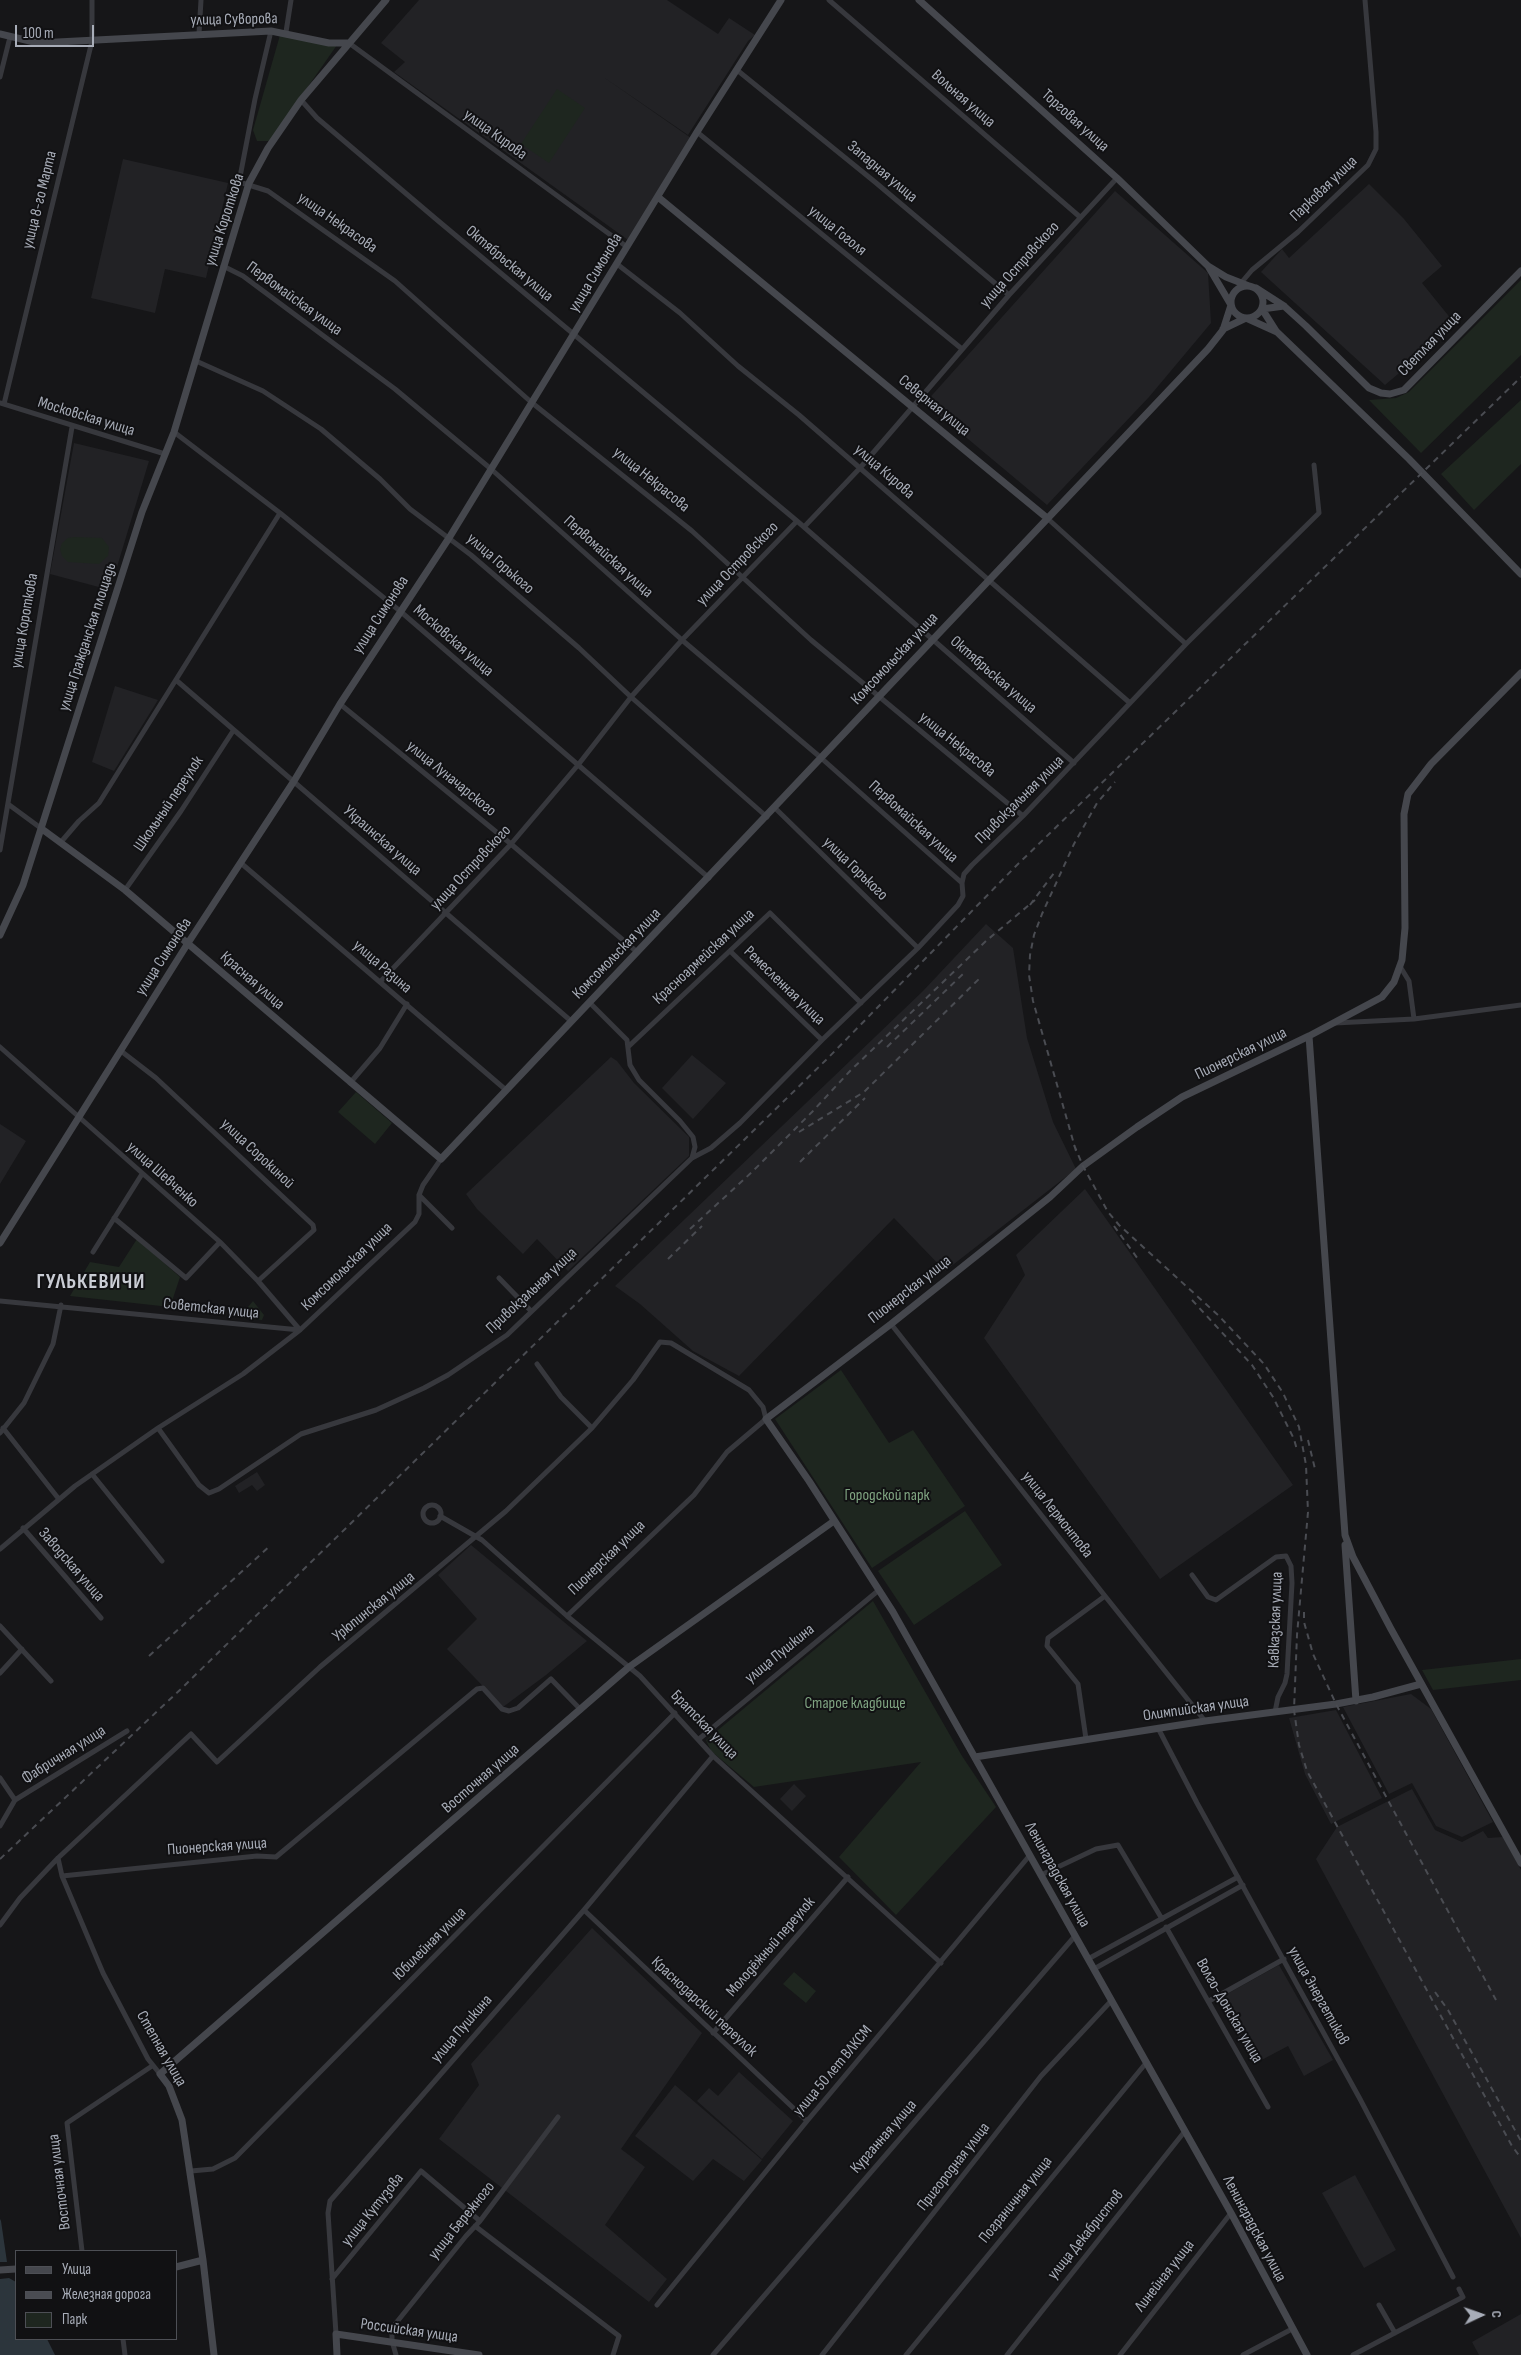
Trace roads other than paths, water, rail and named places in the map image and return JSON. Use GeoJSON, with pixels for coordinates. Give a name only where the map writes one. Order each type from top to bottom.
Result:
{"type":"FeatureCollection","features":[{"type":"Feature","properties":{"kind":"street","name":"улица 8-го Марта"},"geometry":{"type":"LineString","coordinates":[[2,404],[92,41],[92,0]]}},
{"type":"Feature","properties":{"kind":"street"},"geometry":{"type":"LineString","coordinates":[[200,34],[201,0]]}},
{"type":"Feature","properties":{"kind":"street"},"geometry":{"type":"LineString","coordinates":[[286,32],[291,0]]}},
{"type":"Feature","properties":{"kind":"street","name":"улица Короткова"},"geometry":{"type":"LineString","coordinates":[[165,454],[174,432],[249,183],[268,148],[301,100],[386,0]]}},
{"type":"Feature","properties":{"kind":"street","name":"улица Симонова"},"geometry":{"type":"LineString","coordinates":[[0,1243],[188,943],[242,864],[340,704],[449,538],[531,402],[618,264],[626,247],[781,0]]}},
{"type":"Feature","properties":{"kind":"street","name":"Вольная улица"},"geometry":{"type":"LineString","coordinates":[[829,0],[1080,218]]}},
{"type":"Feature","properties":{"kind":"street","name":"Торговая улица"},"geometry":{"type":"LineString","coordinates":[[920,0],[1117,178],[1208,266],[1226,278],[1253,287]]}},
{"type":"Feature","properties":{"kind":"street","name":"Парковая улица"},"geometry":{"type":"LineString","coordinates":[[1241,283],[1252,270],[1298,232],[1368,165],[1376,149],[1365,0]]}},
{"type":"Feature","properties":{"kind":"street","name":"улица Суворова"},"geometry":{"type":"LineString","coordinates":[[0,34],[38,43],[272,31],[286,32],[329,43],[349,44]]}},
{"type":"Feature","properties":{"kind":"street"},"geometry":{"type":"LineString","coordinates":[[249,183],[239,182],[253,107],[272,31]]}},
{"type":"Feature","properties":{"kind":"street"},"geometry":{"type":"LineString","coordinates":[[0,78],[10,37]]}},
{"type":"Feature","properties":{"kind":"street","name":"улица Кирова"},"geometry":{"type":"LineString","coordinates":[[349,44],[626,247]]}},
{"type":"Feature","properties":{"kind":"street","name":"Западная улица"},"geometry":{"type":"LineString","coordinates":[[737,70],[875,182],[1009,296]]}},
{"type":"Feature","properties":{"kind":"street","name":"Октябрьская улица"},"geometry":{"type":"LineString","coordinates":[[301,100],[317,118],[797,521]]}},
{"type":"Feature","properties":{"kind":"street","name":"улица Гоголя"},"geometry":{"type":"LineString","coordinates":[[697,132],[962,349]]}},
{"type":"Feature","properties":{"kind":"street","name":"улица Островского"},"geometry":{"type":"LineString","coordinates":[[381,981],[511,844],[578,765],[631,697],[682,640],[797,521],[804,527],[860,468],[962,349],[1117,178]]}},
{"type":"Feature","properties":{"kind":"street","name":"улица Некрасова"},"geometry":{"type":"LineString","coordinates":[[249,183],[268,191],[292,206],[389,276],[531,402],[638,485],[811,640],[1023,816]]}},
{"type":"Feature","properties":{"kind":"street","name":"Северная улица"},"geometry":{"type":"LineString","coordinates":[[658,198],[1047,518],[1186,644]]}},
{"type":"Feature","properties":{"kind":"street","name":"улица Кирова"},"geometry":{"type":"LineString","coordinates":[[618,264],[680,314],[738,366],[860,468],[1130,703]]}},
{"type":"Feature","properties":{"kind":"street","name":"Первомайская улица"},"geometry":{"type":"LineString","coordinates":[[224,266],[243,276],[395,389],[491,469],[682,640],[820,757],[962,883]]}},
{"type":"Feature","properties":{"kind":"street","name":"Торговая улица"},"geometry":{"type":"LineString","coordinates":[[1208,266],[1231,305]]}},
{"type":"Feature","properties":{"kind":"street","name":"Светлая улица"},"geometry":{"type":"LineString","coordinates":[[1253,287],[1284,306],[1369,388],[1381,393],[1390,394],[1404,390],[1521,271]]}},
{"type":"Feature","properties":{"kind":"street"},"geometry":{"type":"LineString","coordinates":[[1277,332],[1237,314],[1231,305],[1233,294],[1242,286],[1253,287],[1264,302],[1262,309],[1277,332],[1409,459],[1521,574]]}},
{"type":"Feature","properties":{"kind":"street","name":"Комсомольская улица"},"geometry":{"type":"LineString","coordinates":[[1223,330],[1231,305]]}},
{"type":"Feature","properties":{"kind":"street"},"geometry":{"type":"LineString","coordinates":[[1246,318],[1262,309],[1284,306]]}},
{"type":"Feature","properties":{"kind":"street","name":"Комсомольская улица"},"geometry":{"type":"LineString","coordinates":[[0,1549],[58,1498],[158,1428],[243,1374],[300,1330],[415,1222],[418,1214],[419,1195],[425,1181],[441,1159],[1147,414],[1223,330],[1246,318]]}},
{"type":"Feature","properties":{"kind":"street","name":"улица Горького"},"geometry":{"type":"LineString","coordinates":[[196,361],[263,392],[322,429],[380,479],[410,508],[449,538],[579,648],[766,817]]}},
{"type":"Feature","properties":{"kind":"street","name":"Московская улица"},"geometry":{"type":"LineString","coordinates":[[2,404],[165,454]]}},
{"type":"Feature","properties":{"kind":"street","name":"улица Короткова"},"geometry":{"type":"LineString","coordinates":[[0,850],[72,427]]}},
{"type":"Feature","properties":{"kind":"street","name":"Московская улица"},"geometry":{"type":"LineString","coordinates":[[174,432],[280,513],[400,611],[709,878]]}},
{"type":"Feature","properties":{"kind":"street","name":"улица Гражданская площадь"},"geometry":{"type":"LineString","coordinates":[[42,828],[142,512],[165,454]]}},
{"type":"Feature","properties":{"kind":"street","name":"Привокзальная улица"},"geometry":{"type":"LineString","coordinates":[[158,1428],[199,1485],[208,1493],[219,1489],[301,1434],[376,1410],[448,1375],[507,1335],[692,1158],[711,1148],[740,1123],[822,1040],[918,948],[958,905],[963,896],[962,883],[964,874],[972,865],[1023,816],[1186,644],[1319,513],[1314,465]]}},
{"type":"Feature","properties":{"kind":"street"},"geometry":{"type":"LineString","coordinates":[[61,842],[78,821],[99,803],[280,513]]}},
{"type":"Feature","properties":{"kind":"street","name":"Октябрьская улица"},"geometry":{"type":"LineString","coordinates":[[804,527],[1074,763]]}},
{"type":"Feature","properties":{"kind":"street"},"geometry":{"type":"LineString","coordinates":[[1414,1019],[1409,981],[1401,968],[1405,928],[1404,814],[1408,794],[1431,764],[1521,672]]}},
{"type":"Feature","properties":{"kind":"street","name":"Украинская улица"},"geometry":{"type":"LineString","coordinates":[[176,680],[572,1021]]}},
{"type":"Feature","properties":{"kind":"street","name":"улица Луначарского"},"geometry":{"type":"LineString","coordinates":[[340,704],[511,844],[636,952]]}},
{"type":"Feature","properties":{"kind":"street","name":"Школьный переулок"},"geometry":{"type":"LineString","coordinates":[[125,890],[181,811],[233,731]]}},
{"type":"Feature","properties":{"kind":"street"},"geometry":{"type":"LineString","coordinates":[[0,935],[23,886],[42,828],[8,804]]}},
{"type":"Feature","properties":{"kind":"street","name":"улица Горького"},"geometry":{"type":"LineString","coordinates":[[774,808],[918,948]]}},
{"type":"Feature","properties":{"kind":"street","name":"Красная улица"},"geometry":{"type":"LineString","coordinates":[[42,828],[125,890],[441,1159]]}},
{"type":"Feature","properties":{"kind":"street","name":"улица Разина"},"geometry":{"type":"LineString","coordinates":[[242,864],[381,981],[506,1090]]}},
{"type":"Feature","properties":{"kind":"street","name":"Красноармейская улица"},"geometry":{"type":"LineString","coordinates":[[628,1047],[770,913],[861,1003]]}},
{"type":"Feature","properties":{"kind":"street","name":"Ремесленная улица"},"geometry":{"type":"LineString","coordinates":[[730,951],[822,1040]]}},
{"type":"Feature","properties":{"kind":"street","name":"Пионерская улица"},"geometry":{"type":"LineString","coordinates":[[567,1616],[694,1495],[727,1452],[766,1419],[891,1324],[1042,1203],[1083,1166],[1182,1097],[1309,1036],[1382,997],[1394,982],[1401,968]]}},
{"type":"Feature","properties":{"kind":"street"},"geometry":{"type":"LineString","coordinates":[[590,1003],[627,1040],[630,1065],[639,1080],[680,1121],[693,1137],[695,1147],[692,1158]]}},
{"type":"Feature","properties":{"kind":"street"},"geometry":{"type":"LineString","coordinates":[[350,1083],[380,1048],[407,1004]]}},
{"type":"Feature","properties":{"kind":"street"},"geometry":{"type":"LineString","coordinates":[[1334,1023],[1414,1019],[1521,1005]]}},
{"type":"Feature","properties":{"kind":"street"},"geometry":{"type":"LineString","coordinates":[[1309,1036],[1356,1701]]}},
{"type":"Feature","properties":{"kind":"street","name":"улица Шевченко"},"geometry":{"type":"LineString","coordinates":[[0,1046],[220,1242],[258,1281],[300,1330]]}},
{"type":"Feature","properties":{"kind":"street","name":"улица Сорокиной"},"geometry":{"type":"LineString","coordinates":[[120,1051],[156,1078],[314,1225],[314,1230],[258,1281]]}},
{"type":"Feature","properties":{"kind":"street"},"geometry":{"type":"LineString","coordinates":[[93,1252],[142,1174]]}},
{"type":"Feature","properties":{"kind":"street"},"geometry":{"type":"LineString","coordinates":[[419,1195],[452,1228]]}},
{"type":"Feature","properties":{"kind":"street"},"geometry":{"type":"LineString","coordinates":[[114,1218],[186,1278],[220,1242]]}},
{"type":"Feature","properties":{"kind":"street"},"geometry":{"type":"LineString","coordinates":[[499,1278],[531,1311]]}},
{"type":"Feature","properties":{"kind":"street","name":"Советская улица"},"geometry":{"type":"LineString","coordinates":[[0,1301],[61,1305],[300,1330]]}},
{"type":"Feature","properties":{"kind":"street"},"geometry":{"type":"LineString","coordinates":[[58,1498],[2,1431],[24,1403],[53,1344],[61,1305]]}},
{"type":"Feature","properties":{"kind":"street","name":"улица Лермонтова"},"geometry":{"type":"LineString","coordinates":[[891,1324],[1104,1596],[1205,1721]]}},
{"type":"Feature","properties":{"kind":"street","name":"Урюпинская улица"},"geometry":{"type":"LineString","coordinates":[[0,1925],[20,1898],[58,1858],[191,1734],[218,1762],[320,1667],[506,1511],[592,1428],[623,1394],[660,1342],[672,1343],[749,1390],[763,1407],[766,1419]]}},
{"type":"Feature","properties":{"kind":"street"},"geometry":{"type":"LineString","coordinates":[[537,1364],[561,1397],[592,1428]]}},
{"type":"Feature","properties":{"kind":"street","name":"Ленинградская улица"},"geometry":{"type":"LineString","coordinates":[[766,1419],[880,1590],[1231,2213],[1307,2355]]}},
{"type":"Feature","properties":{"kind":"street"},"geometry":{"type":"LineString","coordinates":[[92,1474],[162,1561]]}},
{"type":"Feature","properties":{"kind":"street","name":"Братская улица"},"geometry":{"type":"LineString","coordinates":[[440,1516],[475,1536],[629,1667],[675,1713],[713,1756],[941,1963]]}},
{"type":"Feature","properties":{"kind":"street","name":"Восточная улица"},"geometry":{"type":"LineString","coordinates":[[160,2074],[629,1667],[834,1520]]}},
{"type":"Feature","properties":{"kind":"street","name":"Заводская улица"},"geometry":{"type":"LineString","coordinates":[[22,1528],[101,1618]]}},
{"type":"Feature","properties":{"kind":"street"},"geometry":{"type":"LineString","coordinates":[[1345,1535],[1353,1557],[1420,1684],[1521,1862]]}},
{"type":"Feature","properties":{"kind":"street","name":"Кавказская улица"},"geometry":{"type":"LineString","coordinates":[[1192,1575],[1208,1597],[1216,1600],[1276,1557],[1286,1556],[1291,1566],[1292,1583],[1287,1674],[1285,1683],[1278,1696],[1275,1712]]}},
{"type":"Feature","properties":{"kind":"street","name":"улица Пушкина"},"geometry":{"type":"LineString","coordinates":[[699,1739],[880,1590]]}},
{"type":"Feature","properties":{"kind":"street"},"geometry":{"type":"LineString","coordinates":[[1086,1739],[1078,1684],[1047,1646],[1048,1638],[1104,1596]]}},
{"type":"Feature","properties":{"kind":"street"},"geometry":{"type":"LineString","coordinates":[[0,1626],[51,1681]]}},
{"type":"Feature","properties":{"kind":"street"},"geometry":{"type":"LineString","coordinates":[[0,1673],[22,1649]]}},
{"type":"Feature","properties":{"kind":"street","name":"Пионерская улица"},"geometry":{"type":"LineString","coordinates":[[62,1876],[257,1856],[276,1857],[477,1689],[483,1688],[502,1709],[509,1711],[518,1708],[551,1679],[581,1710]]}},
{"type":"Feature","properties":{"kind":"street","name":"Олимпийская улица"},"geometry":{"type":"LineString","coordinates":[[975,1757],[1205,1721],[1356,1701],[1420,1684]]}},
{"type":"Feature","properties":{"kind":"street","name":"Юбилейная улица"},"geometry":{"type":"LineString","coordinates":[[191,2171],[213,2169],[235,2158],[675,1713]]}},
{"type":"Feature","properties":{"kind":"street","name":"улица Энергетиков"},"geometry":{"type":"LineString","coordinates":[[1158,1728],[1196,1803],[1284,1959],[1453,2277]]}},
{"type":"Feature","properties":{"kind":"street","name":"Фабричная улица"},"geometry":{"type":"LineString","coordinates":[[0,1826],[15,1800],[127,1731]]}},
{"type":"Feature","properties":{"kind":"street","name":"улица Пушкина"},"geometry":{"type":"LineString","coordinates":[[337,2355],[328,2213],[330,2201],[584,1910],[713,1756]]}},
{"type":"Feature","properties":{"kind":"street"},"geometry":{"type":"LineString","coordinates":[[0,1778],[15,1800]]}},
{"type":"Feature","properties":{"kind":"street"},"geometry":{"type":"LineString","coordinates":[[1041,1875],[1096,1849],[1118,1845],[1162,1919]]}},
{"type":"Feature","properties":{"kind":"street","name":"улица 50 лет ВЛКСМ"},"geometry":{"type":"LineString","coordinates":[[657,2306],[807,2121],[1030,1855]]}},
{"type":"Feature","properties":{"kind":"street","name":"Степная улица"},"geometry":{"type":"LineString","coordinates":[[58,1858],[62,1876],[103,1973],[152,2066],[169,2086],[182,2120],[191,2171],[214,2355]]}},
{"type":"Feature","properties":{"kind":"street","name":"Молодёжный переулок"},"geometry":{"type":"LineString","coordinates":[[713,2033],[848,1877]]}},
{"type":"Feature","properties":{"kind":"street"},"geometry":{"type":"LineString","coordinates":[[1088,1959],[1238,1877]]}},
{"type":"Feature","properties":{"kind":"street"},"geometry":{"type":"LineString","coordinates":[[1094,1970],[1166,1927],[1243,1885]]}},
{"type":"Feature","properties":{"kind":"street","name":"Краснодарский переулок"},"geometry":{"type":"LineString","coordinates":[[584,1910],[807,2121]]}},
{"type":"Feature","properties":{"kind":"street","name":"Волго-Донская улица"},"geometry":{"type":"LineString","coordinates":[[1166,1927],[1268,2107]]}},
{"type":"Feature","properties":{"kind":"street","name":"Курганная улица"},"geometry":{"type":"LineString","coordinates":[[713,2355],[1075,1936]]}},
{"type":"Feature","properties":{"kind":"street"},"geometry":{"type":"LineString","coordinates":[[1209,2001],[1284,1959]]}},
{"type":"Feature","properties":{"kind":"street","name":"Пригородная улица"},"geometry":{"type":"LineString","coordinates":[[822,2355],[1041,2076],[1112,2000]]}},
{"type":"Feature","properties":{"kind":"street","name":"Пограничная улица"},"geometry":{"type":"LineString","coordinates":[[906,2355],[1146,2062]]}},
{"type":"Feature","properties":{"kind":"street","name":"Восточная улица"},"geometry":{"type":"LineString","coordinates":[[82,2250],[67,2123],[152,2066]]}},
{"type":"Feature","properties":{"kind":"street","name":"улица Бережного"},"geometry":{"type":"LineString","coordinates":[[392,2342],[392,2328],[480,2221],[558,2117]]}},
{"type":"Feature","properties":{"kind":"street","name":"улица Декабристов"},"geometry":{"type":"LineString","coordinates":[[1007,2355],[1185,2131]]}},
{"type":"Feature","properties":{"kind":"street","name":"улица Кутузова"},"geometry":{"type":"LineString","coordinates":[[332,2279],[421,2171],[480,2221]]}},
{"type":"Feature","properties":{"kind":"street","name":"Линейная улица"},"geometry":{"type":"LineString","coordinates":[[1120,2355],[1231,2213]]}},
{"type":"Feature","properties":{"kind":"street"},"geometry":{"type":"LineString","coordinates":[[475,2226],[620,2336],[613,2355]]}},
{"type":"Feature","properties":{"kind":"street"},"geometry":{"type":"LineString","coordinates":[[178,2266],[203,2260]]}},
{"type":"Feature","properties":{"kind":"street"},"geometry":{"type":"LineString","coordinates":[[0,2270],[15,2269]]}},
{"type":"Feature","properties":{"kind":"street"},"geometry":{"type":"LineString","coordinates":[[1353,2355],[1463,2297],[1459,2290]]}},
{"type":"Feature","properties":{"kind":"street"},"geometry":{"type":"LineString","coordinates":[[1379,2305],[1395,2333]]}},
{"type":"Feature","properties":{"kind":"street"},"geometry":{"type":"LineString","coordinates":[[1243,2355],[1292,2328]]}},
{"type":"Feature","properties":{"kind":"street","name":"Российская улица"},"geometry":{"type":"LineString","coordinates":[[336,2334],[479,2355]]}},
{"type":"Feature","properties":{"kind":"street"},"geometry":{"type":"LineString","coordinates":[[122,2340],[125,2355]]}},
{"type":"Feature","properties":{"kind":"street"},"geometry":{"type":"LineString","coordinates":[[392,2342],[396,2355]]}},
{"type":"Feature","properties":{"kind":"railway"},"geometry":{"type":"LineString","coordinates":[[0,1859],[183,1687],[828,1058],[1016,866],[1521,377]]}},
{"type":"Feature","properties":{"kind":"railway"},"geometry":{"type":"LineString","coordinates":[[1076,1151],[1033,1001],[1029,975],[1030,955],[1034,935],[1042,914],[1074,844],[1097,803],[1115,782]]}},
{"type":"Feature","properties":{"kind":"railway"},"geometry":{"type":"LineString","coordinates":[[1030,905],[1054,873]]}},
{"type":"Feature","properties":{"kind":"railway"},"geometry":{"type":"LineString","coordinates":[[690,1229],[752,1172],[850,1071],[986,941],[1035,900]]}},
{"type":"Feature","properties":{"kind":"railway"},"geometry":{"type":"LineString","coordinates":[[887,1047],[964,973]]}},
{"type":"Feature","properties":{"kind":"railway"},"geometry":{"type":"LineString","coordinates":[[799,1132],[864,1092],[981,977]]}},
{"type":"Feature","properties":{"kind":"railway"},"geometry":{"type":"LineString","coordinates":[[800,1162],[865,1098]]}},
{"type":"Feature","properties":{"kind":"railway"},"geometry":{"type":"LineString","coordinates":[[1074,1145],[1108,1212],[1119,1225],[1219,1316],[1264,1364],[1283,1393],[1299,1427],[1306,1465],[1308,1512],[1297,1635],[1294,1710],[1299,1745],[1307,1771],[1512,2146],[1521,2158]]}},
{"type":"Feature","properties":{"kind":"railway"},"geometry":{"type":"LineString","coordinates":[[668,1259],[702,1226]]}},
{"type":"Feature","properties":{"kind":"railway"},"geometry":{"type":"LineString","coordinates":[[1114,1226],[1138,1259]]}},
{"type":"Feature","properties":{"kind":"railway"},"geometry":{"type":"LineString","coordinates":[[1192,1300],[1252,1365],[1273,1397],[1294,1439],[1297,1450]]}},
{"type":"Feature","properties":{"kind":"railway"},"geometry":{"type":"LineString","coordinates":[[1308,1440],[1315,1469]]}},
{"type":"Feature","properties":{"kind":"railway"},"geometry":{"type":"LineString","coordinates":[[149,1656],[271,1545]]}},
{"type":"Feature","properties":{"kind":"railway"},"geometry":{"type":"LineString","coordinates":[[1304,1612],[1304,1622],[1313,1654],[1336,1704],[1496,2000]]}},
{"type":"Feature","properties":{"kind":"railway"},"geometry":{"type":"LineString","coordinates":[[1435,1992],[1448,2010],[1521,2141]]}},
{"type":"Feature","properties":{"kind":"district","name":"ГУЛЬКЕВИЧИ"},"geometry":{"type":"Point","coordinates":[91,1283]}},
{"type":"Feature","properties":{"kind":"park label","name":"Городской парк"},"geometry":{"type":"Point","coordinates":[887,1496]}},
{"type":"Feature","properties":{"kind":"park label","name":"Старое кладбище"},"geometry":{"type":"Point","coordinates":[855,1704]}}]}
